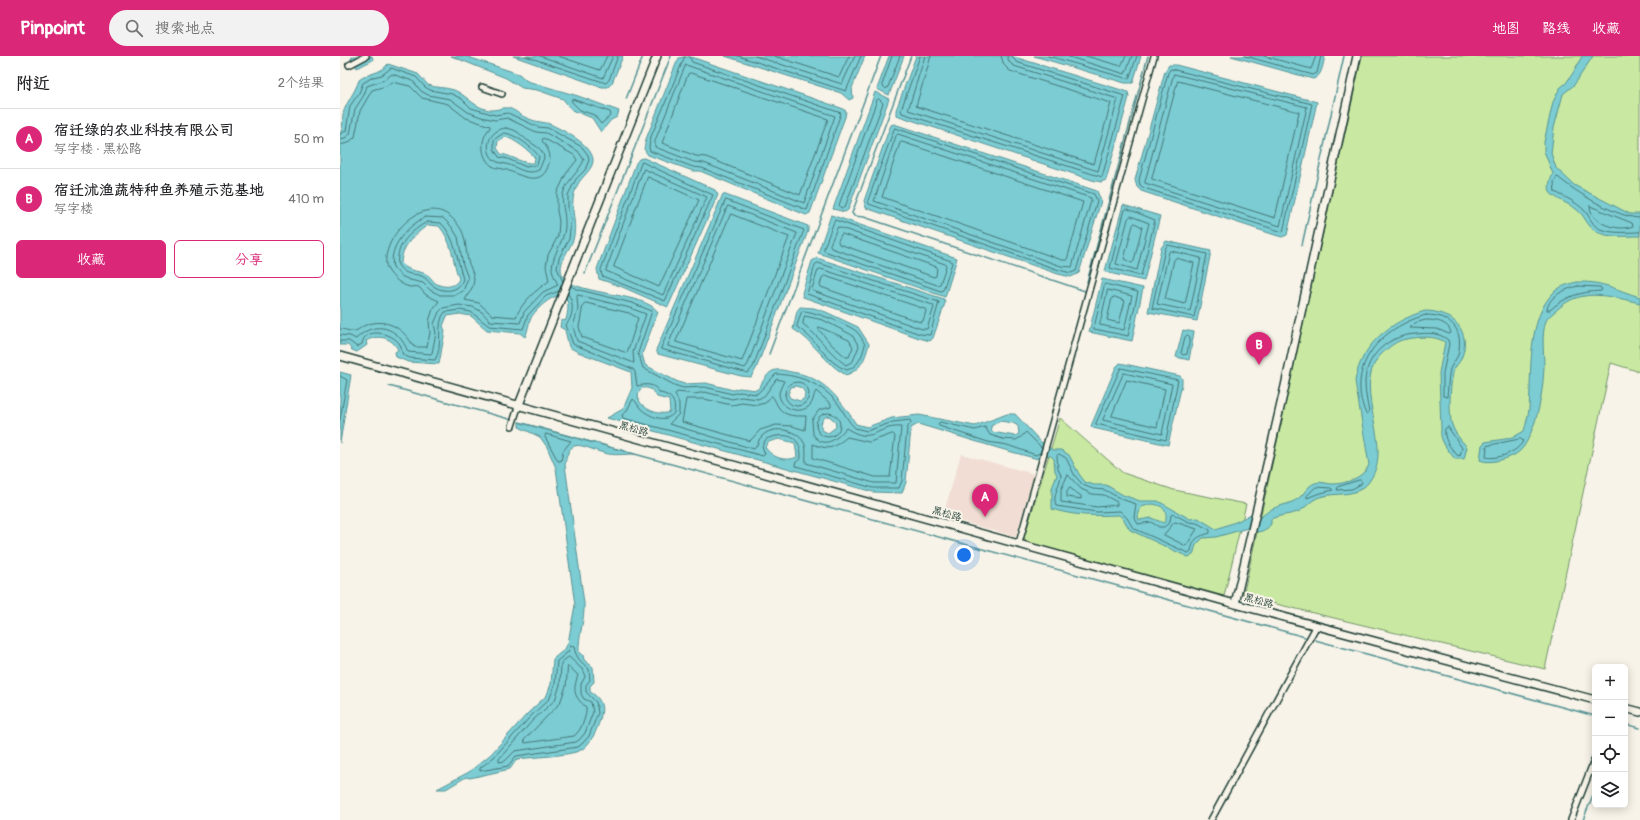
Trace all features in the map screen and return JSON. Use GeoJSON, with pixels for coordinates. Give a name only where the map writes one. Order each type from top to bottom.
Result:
{"type":"FeatureCollection","features":[{"type":"Feature","properties":{"kind":"street"},"geometry":{"type":"LineString","coordinates":[[349,65],[366,56]]}},
{"type":"Feature","properties":{"kind":"street"},"geometry":{"type":"LineString","coordinates":[[512,426],[657,56]]}},
{"type":"Feature","properties":{"kind":"street"},"geometry":{"type":"LineString","coordinates":[[1019,543],[1154,56]]}},
{"type":"Feature","properties":{"kind":"street"},"geometry":{"type":"LineString","coordinates":[[1235,604],[1285,386],[1357,56]]}},
{"type":"Feature","properties":{"kind":"street"},"geometry":{"type":"LineString","coordinates":[[482,87],[502,94]]}},
{"type":"Feature","properties":{"kind":"street","name":"黑松路"},"geometry":{"type":"LineString","coordinates":[[340,356],[517,410],[1019,543],[1235,604],[1592,699]]}},
{"type":"Feature","properties":{"kind":"street"},"geometry":{"type":"LineString","coordinates":[[1211,820],[1317,625]]}},
{"type":"Feature","properties":{"kind":"street"},"geometry":{"type":"LineString","coordinates":[[1628,709],[1640,712]]}},
{"type":"Feature","properties":{"kind":"street"},"geometry":{"type":"LineString","coordinates":[[1571,820],[1592,766]]}},
{"type":"Feature","properties":{"kind":"shaded area"},"geometry":{"type":"Polygon","coordinates":[[[961,454],[1034,474],[1016,537],[943,516],[961,454]]]}},
{"type":"Feature","properties":{"kind":"green space"},"geometry":{"type":"Polygon","coordinates":[[[1362,56],[1640,56],[1640,372],[1611,363],[1545,669],[1243,596],[1362,56]]]}},
{"type":"Feature","properties":{"kind":"green space"},"geometry":{"type":"Polygon","coordinates":[[[1060,418],[1123,473],[1174,490],[1246,504],[1224,596],[1026,542],[1024,538],[1060,418]]]}},
{"type":"Feature","properties":{"kind":"water"},"geometry":{"type":"Polygon","coordinates":[[[354,56],[372,56],[373,60],[357,68],[351,58],[354,56]]]}},
{"type":"Feature","properties":{"kind":"water"},"geometry":{"type":"Polygon","coordinates":[[[451,56],[465,56],[519,74],[527,81],[578,96],[619,111],[617,117],[611,120],[601,132],[592,118],[572,110],[563,99],[537,90],[522,88],[506,78],[451,56]]]}},
{"type":"Feature","properties":{"kind":"water"},"geometry":{"type":"Polygon","coordinates":[[[513,56],[623,56],[612,83],[608,87],[602,87],[513,56]]]}},
{"type":"Feature","properties":{"kind":"water"},"geometry":{"type":"Polygon","coordinates":[[[725,56],[865,56],[852,88],[853,98],[849,100],[841,93],[725,56]]]}},
{"type":"Feature","properties":{"kind":"water"},"geometry":{"type":"Polygon","coordinates":[[[889,56],[904,56],[889,95],[877,89],[889,56]]]}},
{"type":"Feature","properties":{"kind":"water"},"geometry":{"type":"Polygon","coordinates":[[[916,56],[1011,56],[1128,92],[1129,97],[1106,180],[1101,182],[1092,180],[896,115],[896,110],[916,56]]]}},
{"type":"Feature","properties":{"kind":"water"},"geometry":{"type":"Polygon","coordinates":[[[1034,56],[1141,56],[1133,83],[1125,83],[1034,56]]]}},
{"type":"Feature","properties":{"kind":"water"},"geometry":{"type":"Polygon","coordinates":[[[1231,56],[1325,56],[1320,73],[1313,79],[1231,56]]]}},
{"type":"Feature","properties":{"kind":"water"},"geometry":{"type":"Polygon","coordinates":[[[1582,56],[1593,56],[1574,85],[1563,94],[1554,128],[1551,153],[1556,168],[1574,185],[1630,214],[1640,214],[1640,236],[1612,236],[1597,232],[1574,207],[1554,196],[1550,192],[1549,188],[1553,174],[1544,151],[1544,142],[1553,102],[1560,88],[1566,83],[1573,73],[1582,56]]]}},
{"type":"Feature","properties":{"kind":"water"},"geometry":{"type":"Polygon","coordinates":[[[691,57],[846,111],[810,213],[806,215],[700,171],[693,171],[648,155],[644,149],[646,139],[676,64],[679,58],[691,57]]]}},
{"type":"Feature","properties":{"kind":"water"},"geometry":{"type":"Polygon","coordinates":[[[388,64],[418,74],[428,85],[454,90],[476,105],[485,109],[492,110],[508,108],[522,116],[550,124],[576,138],[587,148],[591,153],[593,163],[578,184],[575,192],[573,200],[575,225],[573,240],[563,259],[561,269],[562,274],[565,279],[573,284],[584,288],[641,301],[651,306],[658,312],[642,354],[645,365],[684,384],[706,383],[733,390],[739,388],[757,390],[767,375],[776,370],[784,370],[802,374],[812,378],[830,390],[844,406],[856,424],[867,427],[892,418],[919,415],[975,426],[1007,414],[1015,414],[1041,442],[1053,450],[1061,450],[1069,455],[1085,482],[1094,485],[1106,485],[1123,495],[1140,501],[1158,501],[1190,519],[1198,518],[1216,529],[1238,521],[1251,514],[1248,528],[1216,537],[1203,538],[1196,545],[1193,555],[1188,557],[1130,530],[1119,515],[1085,515],[1052,509],[1052,488],[1057,475],[1055,471],[1054,459],[1051,456],[1042,455],[1038,459],[918,424],[911,428],[906,482],[902,493],[873,492],[607,418],[623,409],[632,388],[631,372],[578,352],[569,347],[565,330],[560,327],[561,321],[566,320],[568,308],[567,300],[563,296],[552,298],[538,309],[531,318],[525,337],[520,333],[487,330],[471,316],[460,314],[447,316],[443,326],[445,331],[439,364],[408,362],[396,357],[395,352],[398,350],[392,342],[380,337],[366,341],[367,345],[357,352],[352,350],[348,345],[340,345],[340,133],[343,114],[359,80],[385,68],[388,64]],[[505,137],[498,141],[497,148],[501,154],[525,162],[534,163],[535,158],[530,152],[508,138],[505,137]],[[428,225],[406,246],[401,263],[410,269],[426,274],[438,285],[452,286],[455,284],[459,279],[450,245],[444,232],[439,226],[428,225]],[[796,386],[791,387],[788,394],[790,398],[800,401],[804,399],[805,393],[802,388],[796,386]],[[642,388],[638,398],[646,408],[651,411],[658,413],[670,412],[669,400],[657,397],[653,391],[649,389],[642,388]],[[829,416],[825,417],[822,422],[822,430],[828,433],[836,427],[835,421],[829,416]],[[1000,421],[991,426],[992,432],[1015,436],[1019,434],[1018,426],[1013,423],[1000,421]],[[779,439],[768,442],[765,447],[771,454],[780,458],[788,459],[797,457],[795,443],[779,439]],[[1152,504],[1141,507],[1138,516],[1139,520],[1151,518],[1164,523],[1166,520],[1165,510],[1159,505],[1152,504]]]}},
{"type":"Feature","properties":{"kind":"water"},"geometry":{"type":"Polygon","coordinates":[[[1169,65],[1176,65],[1317,102],[1287,235],[1282,237],[1275,235],[1141,191],[1137,187],[1135,180],[1165,71],[1169,65]]]}},
{"type":"Feature","properties":{"kind":"water"},"geometry":{"type":"Polygon","coordinates":[[[875,92],[889,99],[848,210],[845,212],[833,209],[875,92]]]}},
{"type":"Feature","properties":{"kind":"water"},"geometry":{"type":"Polygon","coordinates":[[[894,124],[1097,191],[1101,201],[1079,273],[1071,277],[1058,274],[866,208],[864,201],[888,132],[891,125],[894,124]]]}},
{"type":"Feature","properties":{"kind":"water"},"geometry":{"type":"Polygon","coordinates":[[[644,158],[715,190],[718,195],[668,307],[620,286],[599,279],[597,269],[636,163],[639,159],[644,158]]]}},
{"type":"Feature","properties":{"kind":"water"},"geometry":{"type":"Polygon","coordinates":[[[723,194],[808,226],[808,231],[756,369],[751,377],[741,376],[658,354],[656,350],[723,194]]]}},
{"type":"Feature","properties":{"kind":"water"},"geometry":{"type":"Polygon","coordinates":[[[1123,205],[1160,216],[1144,281],[1105,271],[1123,205]]]}},
{"type":"Feature","properties":{"kind":"water"},"geometry":{"type":"Polygon","coordinates":[[[831,215],[957,258],[945,297],[818,253],[831,215]]]}},
{"type":"Feature","properties":{"kind":"water"},"geometry":{"type":"Polygon","coordinates":[[[1166,241],[1211,251],[1197,321],[1148,312],[1161,248],[1166,241]]]}},
{"type":"Feature","properties":{"kind":"water"},"geometry":{"type":"Polygon","coordinates":[[[817,258],[944,299],[945,303],[933,338],[930,341],[919,338],[803,297],[802,293],[812,261],[817,258]]]}},
{"type":"Feature","properties":{"kind":"water"},"geometry":{"type":"Polygon","coordinates":[[[1102,279],[1143,288],[1132,341],[1089,332],[1102,279]]]}},
{"type":"Feature","properties":{"kind":"water"},"geometry":{"type":"Polygon","coordinates":[[[1577,282],[1610,286],[1640,297],[1640,303],[1609,296],[1588,296],[1568,302],[1550,316],[1544,326],[1544,367],[1541,399],[1535,422],[1528,439],[1518,452],[1510,457],[1491,462],[1480,460],[1482,445],[1485,442],[1512,438],[1524,431],[1529,409],[1532,347],[1539,316],[1546,302],[1555,291],[1562,286],[1577,282]]]}},
{"type":"Feature","properties":{"kind":"water"},"geometry":{"type":"Polygon","coordinates":[[[800,307],[814,308],[826,312],[858,327],[869,344],[864,359],[859,367],[846,375],[831,364],[807,340],[793,329],[797,311],[800,307]]]}},
{"type":"Feature","properties":{"kind":"water"},"geometry":{"type":"Polygon","coordinates":[[[1425,311],[1444,315],[1458,324],[1462,332],[1464,349],[1461,359],[1454,369],[1451,388],[1450,415],[1454,429],[1467,447],[1464,459],[1455,459],[1441,437],[1439,373],[1445,342],[1436,338],[1426,337],[1401,340],[1386,350],[1375,363],[1370,378],[1372,411],[1378,446],[1377,462],[1372,477],[1367,484],[1361,489],[1347,494],[1317,498],[1298,512],[1271,519],[1271,524],[1265,530],[1253,532],[1256,518],[1263,516],[1272,509],[1299,498],[1312,484],[1320,482],[1333,484],[1343,483],[1354,479],[1367,469],[1369,465],[1355,381],[1358,368],[1371,345],[1389,328],[1412,315],[1425,311]]]}},
{"type":"Feature","properties":{"kind":"water"},"geometry":{"type":"Polygon","coordinates":[[[1183,330],[1194,332],[1189,360],[1176,357],[1183,330]]]}},
{"type":"Feature","properties":{"kind":"water"},"geometry":{"type":"Polygon","coordinates":[[[1120,363],[1180,376],[1182,378],[1182,384],[1168,445],[1093,428],[1091,426],[1116,367],[1120,363]]]}},
{"type":"Feature","properties":{"kind":"water"},"geometry":{"type":"Polygon","coordinates":[[[340,372],[351,375],[340,443],[340,372]]]}},
{"type":"Feature","properties":{"kind":"water"},"geometry":{"type":"Polygon","coordinates":[[[519,422],[635,454],[608,454],[584,446],[574,446],[570,449],[567,455],[565,465],[584,603],[584,616],[579,653],[583,655],[584,660],[593,667],[594,682],[590,686],[590,692],[600,701],[602,711],[598,725],[591,740],[579,751],[558,755],[517,759],[510,769],[470,778],[466,777],[446,789],[437,789],[469,772],[491,754],[527,714],[547,695],[551,684],[553,659],[565,649],[568,643],[575,605],[556,468],[547,447],[540,437],[519,427],[519,422]]]}},
{"type":"Feature","properties":{"kind":"waterway"},"geometry":{"type":"LineString","coordinates":[[626,99],[643,56]]}},
{"type":"Feature","properties":{"kind":"waterway"},"geometry":{"type":"LineString","coordinates":[[585,273],[671,56]]}},
{"type":"Feature","properties":{"kind":"waterway"},"geometry":{"type":"LineString","coordinates":[[769,354],[881,56]]}},
{"type":"Feature","properties":{"kind":"waterway"},"geometry":{"type":"LineString","coordinates":[[911,56],[852,213],[854,216],[864,217],[1085,291]]}},
{"type":"Feature","properties":{"kind":"waterway"},"geometry":{"type":"LineString","coordinates":[[1087,282],[1148,56]]}},
{"type":"Feature","properties":{"kind":"waterway"},"geometry":{"type":"LineString","coordinates":[[1302,245],[1344,56]]}},
{"type":"Feature","properties":{"kind":"waterway"},"geometry":{"type":"LineString","coordinates":[[389,386],[509,419]]}},
{"type":"Feature","properties":{"kind":"waterway"},"geometry":{"type":"LineString","coordinates":[[519,422],[594,443]]}},
{"type":"Feature","properties":{"kind":"waterway"},"geometry":{"type":"LineString","coordinates":[[600,444],[610,447]]}},
{"type":"Feature","properties":{"kind":"waterway"},"geometry":{"type":"LineString","coordinates":[[613,448],[625,451]]}},
{"type":"Feature","properties":{"kind":"waterway"},"geometry":{"type":"LineString","coordinates":[[631,453],[1305,637]]}},
{"type":"Feature","properties":{"kind":"waterway"},"geometry":{"type":"LineString","coordinates":[[1315,640],[1592,715]]}},
{"type":"Feature","properties":{"kind":"waterway"},"geometry":{"type":"LineString","coordinates":[[1628,725],[1640,728]]}},
{"type":"Feature","properties":{"kind":"waterway"},"geometry":{"type":"LineString","coordinates":[[1583,820],[1592,798]]}},
{"type":"Feature","properties":{"kind":"place","name":"宿迁沭渔蔬特种鱼养殖示范基地"},"geometry":{"type":"Point","coordinates":[1259,365]}},
{"type":"Feature","properties":{"kind":"place","name":"宿迁绿的农业科技有限公司"},"geometry":{"type":"Point","coordinates":[985,517]}}]}
